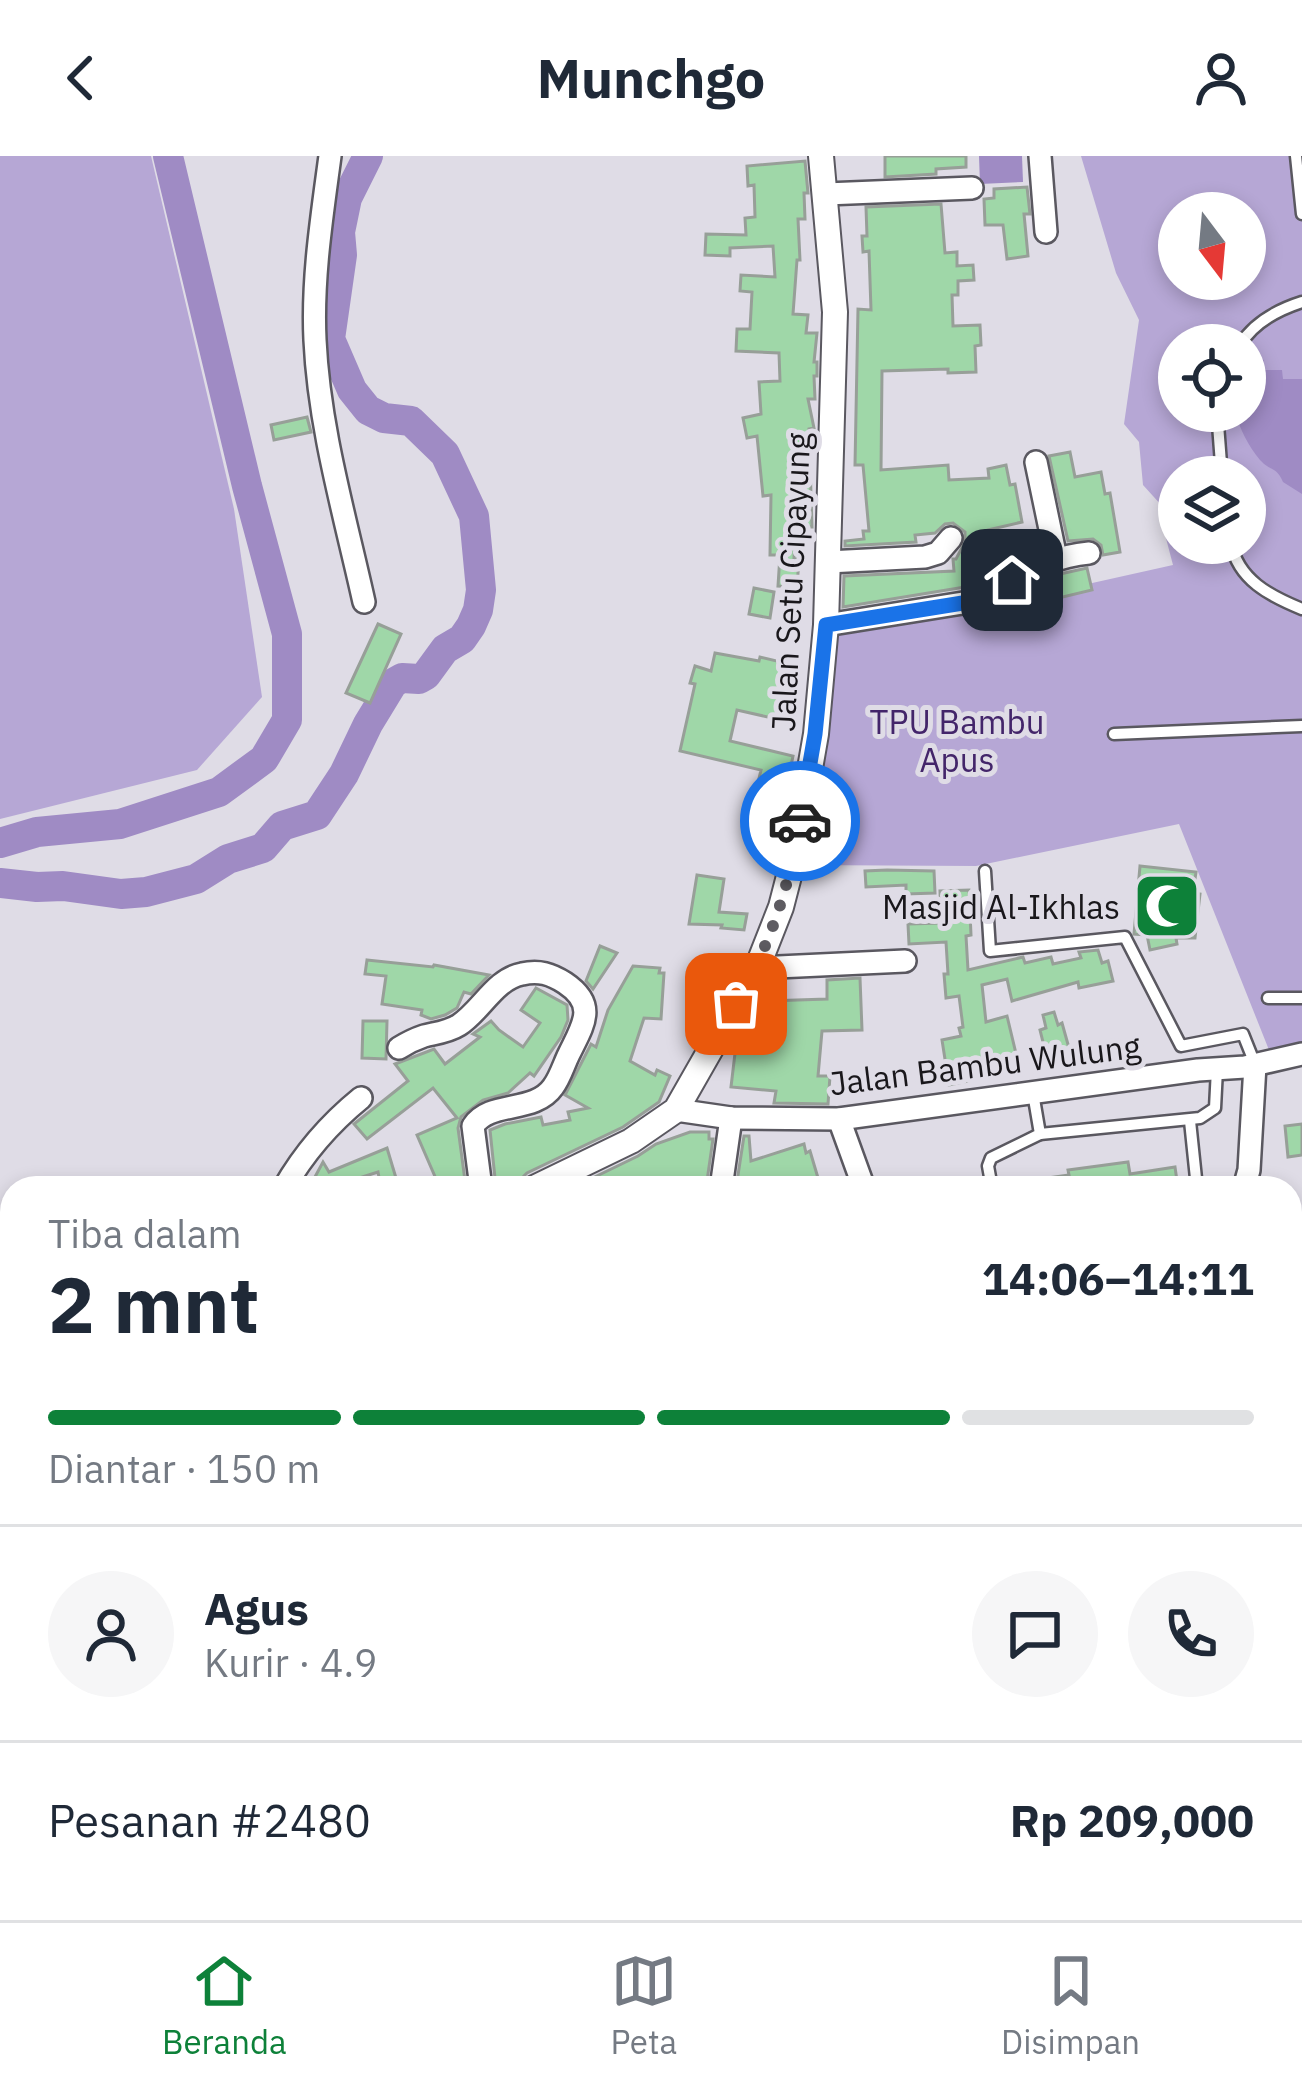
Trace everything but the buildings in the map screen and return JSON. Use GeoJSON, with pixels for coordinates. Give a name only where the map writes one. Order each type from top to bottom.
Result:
{"type":"FeatureCollection","features":[{"type":"Feature","properties":{"kind":"street"},"geometry":{"type":"LineString","coordinates":[[330,156],[320,233],[315,339],[325,424],[364,602]]}},
{"type":"Feature","properties":{"kind":"street","name":"Jalan Setu Cipayung"},"geometry":{"type":"LineString","coordinates":[[559,1176],[631,1141],[676,1110],[757,968],[782,908],[815,734],[826,625],[835,312],[821,156]]}},
{"type":"Feature","properties":{"kind":"street"},"geometry":{"type":"LineString","coordinates":[[1040,156],[1046,232]]}},
{"type":"Feature","properties":{"kind":"street"},"geometry":{"type":"LineString","coordinates":[[826,194],[972,188]]}},
{"type":"Feature","properties":{"kind":"street"},"geometry":{"type":"LineString","coordinates":[[1036,462],[1056,558]]}},
{"type":"Feature","properties":{"kind":"street"},"geometry":{"type":"LineString","coordinates":[[828,562],[925,556],[938,553],[951,538]]}},
{"type":"Feature","properties":{"kind":"street"},"geometry":{"type":"LineString","coordinates":[[826,625],[969,602],[1035,566],[1089,553]]}},
{"type":"Feature","properties":{"kind":"street"},"geometry":{"type":"LineString","coordinates":[[757,968],[905,961]]}},
{"type":"Feature","properties":{"kind":"street"},"geometry":{"type":"LineString","coordinates":[[399,1048],[419,1037],[454,1029],[498,987],[519,974],[548,973],[583,999],[586,1017],[553,1087],[526,1105],[477,1119],[473,1126],[479,1176]]}},
{"type":"Feature","properties":{"kind":"street","name":"Jalan Bambu Wulung"},"geometry":{"type":"LineString","coordinates":[[676,1110],[731,1118],[839,1119],[1255,1065],[1302,1054]]}},
{"type":"Feature","properties":{"kind":"street"},"geometry":{"type":"LineString","coordinates":[[1247,1176],[1255,1065]]}},
{"type":"Feature","properties":{"kind":"street"},"geometry":{"type":"LineString","coordinates":[[291,1176],[320,1136],[361,1099]]}},
{"type":"Feature","properties":{"kind":"street"},"geometry":{"type":"LineString","coordinates":[[724,1176],[731,1118]]}},
{"type":"Feature","properties":{"kind":"street"},"geometry":{"type":"LineString","coordinates":[[839,1119],[860,1176]]}},
{"type":"Feature","properties":{"kind":"lane"},"geometry":{"type":"LineString","coordinates":[[1296,156],[1302,214]]}},
{"type":"Feature","properties":{"kind":"lane"},"geometry":{"type":"LineString","coordinates":[[1259,324],[1276,310],[1302,302]]}},
{"type":"Feature","properties":{"kind":"lane"},"geometry":{"type":"LineString","coordinates":[[1239,564],[1270,596],[1302,608]]}},
{"type":"Feature","properties":{"kind":"lane"},"geometry":{"type":"LineString","coordinates":[[1114,734],[1302,726]]}},
{"type":"Feature","properties":{"kind":"lane"},"geometry":{"type":"LineString","coordinates":[[985,872],[989,951],[1125,937],[1181,1046],[1243,1034],[1255,1065]]}},
{"type":"Feature","properties":{"kind":"lane"},"geometry":{"type":"LineString","coordinates":[[1268,998],[1302,998]]}},
{"type":"Feature","properties":{"kind":"lane"},"geometry":{"type":"LineString","coordinates":[[990,1176],[991,1158],[1040,1134],[1208,1115],[1215,1108],[1217,1069]]}},
{"type":"Feature","properties":{"kind":"lane"},"geometry":{"type":"LineString","coordinates":[[1033,1093],[1040,1134]]}},
{"type":"Feature","properties":{"kind":"lane"},"geometry":{"type":"LineString","coordinates":[[1190,1120],[1196,1176]]}},
{"type":"Feature","properties":{"kind":"green space"},"geometry":{"type":"Polygon","coordinates":[[[0,156],[151,156],[234,509],[262,697],[197,770],[0,819],[0,156]]]}},
{"type":"Feature","properties":{"kind":"green space","name":"TPU Bambu Apus"},"geometry":{"type":"Polygon","coordinates":[[[1081,156],[1302,156],[1302,1044],[1269,1050],[1179,824],[976,866],[800,865],[840,623],[949,615],[1173,564],[1266,564],[1266,456],[1158,456],[1158,502],[1143,485],[1139,442],[1124,424],[1139,320],[1116,273],[1081,156]]]}},
{"type":"Feature","properties":{"kind":"shaded area"},"geometry":{"type":"Polygon","coordinates":[[[979,156],[1022,156],[1023,182],[980,184],[979,156]]]}},
{"type":"Feature","properties":{"kind":"shaded area"},"geometry":{"type":"Polygon","coordinates":[[[1266,370],[1282,370],[1283,379],[1302,379],[1302,494],[1283,482],[1266,465],[1266,456],[1257,456],[1243,432],[1266,432],[1266,370]]]}},
{"type":"Feature","properties":{"kind":"waterway"},"geometry":{"type":"LineString","coordinates":[[0,843],[37,832],[120,824],[219,792],[264,759],[287,720],[287,634],[168,156]]}},
{"type":"Feature","properties":{"kind":"waterway"},"geometry":{"type":"LineString","coordinates":[[0,883],[146,892],[196,879],[228,859],[263,848],[282,826],[317,815],[393,683],[426,675],[471,626],[481,590],[474,516],[445,454],[411,421],[384,418],[368,410],[352,390],[330,339],[347,198],[368,156]]}},
{"type":"Feature","properties":{"kind":"way so far"},"geometry":{"type":"LineString","coordinates":[[736,1004],[782,908],[800,821]]}},
{"type":"Feature","properties":{"kind":"place","name":"Masjid Al-Ikhlas"},"geometry":{"type":"Point","coordinates":[1167,906]}},
{"type":"Feature","properties":{"kind":"route"},"geometry":{"type":"LineString","coordinates":[[800,821],[826,625],[969,602],[1012,580]]}}]}
